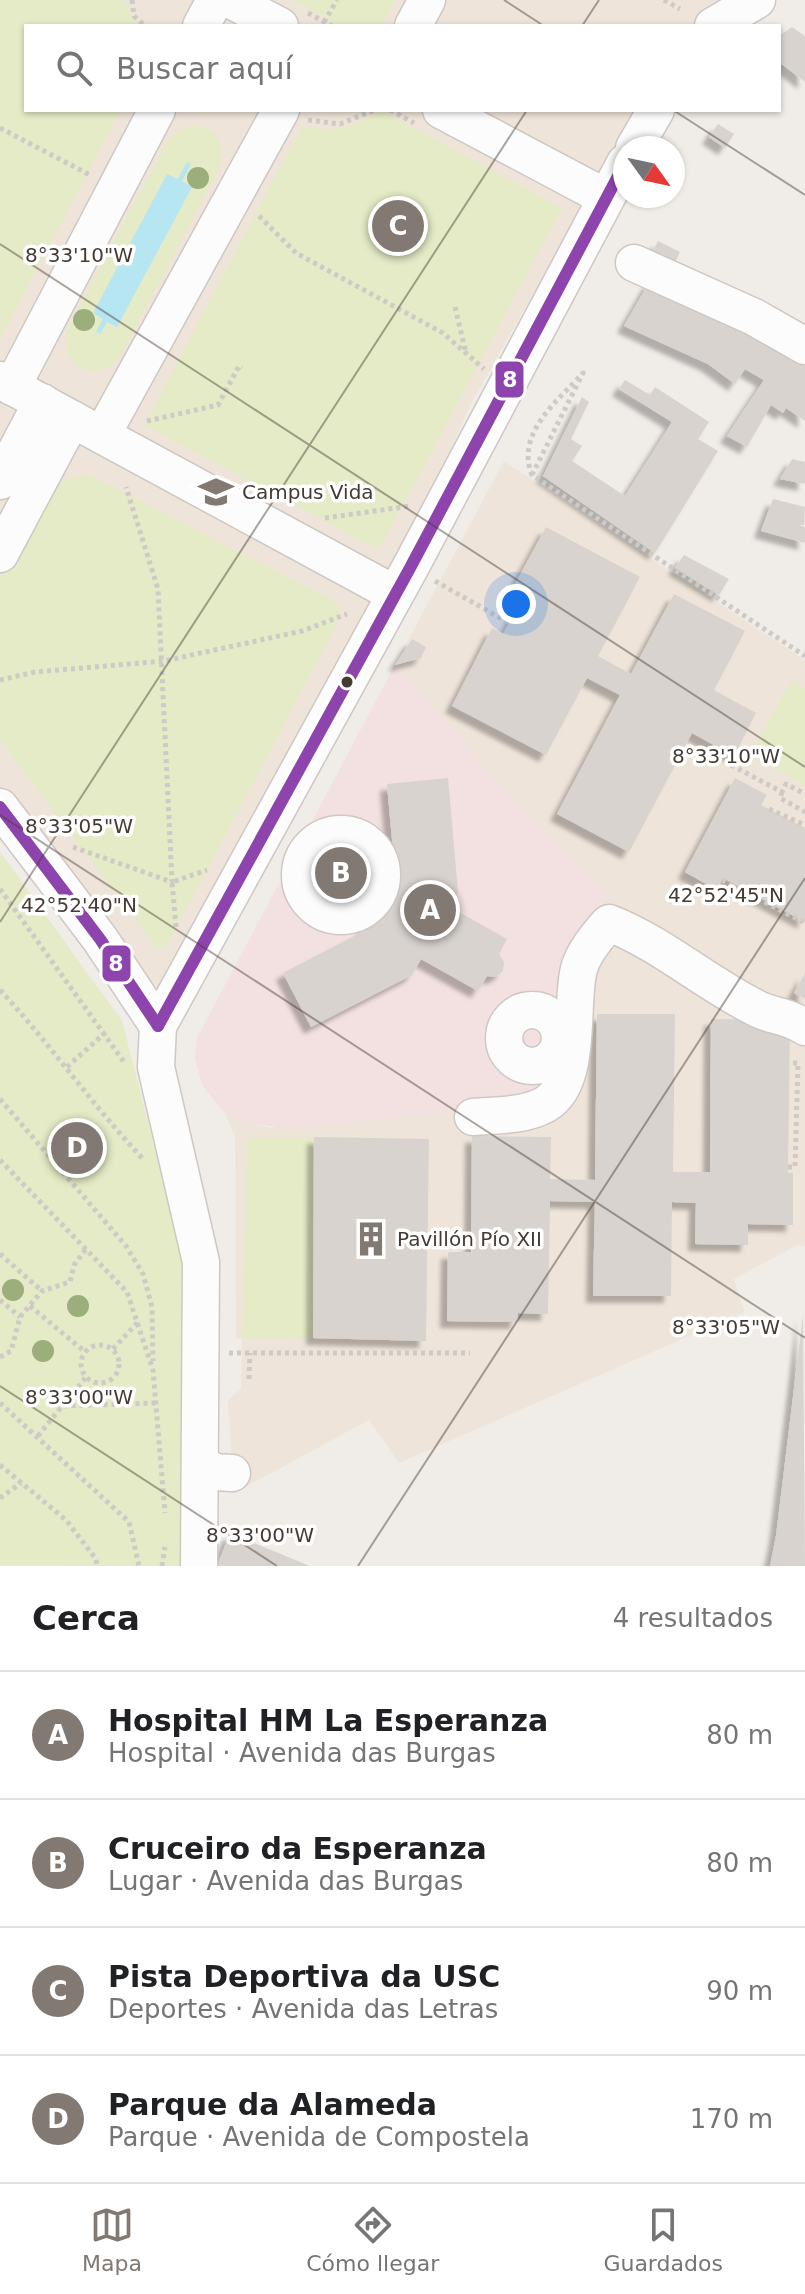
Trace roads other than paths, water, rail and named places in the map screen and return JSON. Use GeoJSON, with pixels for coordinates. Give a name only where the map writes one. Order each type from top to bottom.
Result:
{"type":"FeatureCollection","features":[{"type":"Feature","properties":{"kind":"street"},"geometry":{"type":"LineString","coordinates":[[202,24],[215,0]]}},
{"type":"Feature","properties":{"kind":"street"},"geometry":{"type":"LineString","coordinates":[[231,0],[276,24]]}},
{"type":"Feature","properties":{"kind":"street"},"geometry":{"type":"LineString","coordinates":[[414,24],[427,0]]}},
{"type":"Feature","properties":{"kind":"street"},"geometry":{"type":"LineString","coordinates":[[716,24],[757,0]]}},
{"type":"Feature","properties":{"kind":"street"},"geometry":{"type":"LineString","coordinates":[[0,554],[116,188],[156,112]]}},
{"type":"Feature","properties":{"kind":"street"},"geometry":{"type":"LineString","coordinates":[[445,112],[605,197]]}},
{"type":"Feature","properties":{"kind":"street"},"geometry":{"type":"LineString","coordinates":[[641,136],[655,112]]}},
{"type":"Feature","properties":{"kind":"street"},"geometry":{"type":"LineString","coordinates":[[0,481],[45,405],[298,116]]}},
{"type":"Feature","properties":{"kind":"street"},"geometry":{"type":"LineString","coordinates":[[199,1566],[217,1468],[200,1250],[156,1067],[158,1026],[285,842],[395,594],[613,183]]}},
{"type":"Feature","properties":{"kind":"street"},"geometry":{"type":"LineString","coordinates":[[634,263],[754,317],[805,346]]}},
{"type":"Feature","properties":{"kind":"street"},"geometry":{"type":"LineString","coordinates":[[45,405],[137,449],[395,594]]}},
{"type":"Feature","properties":{"kind":"street"},"geometry":{"type":"LineString","coordinates":[[0,807],[100,939],[158,1026]]}},
{"type":"Feature","properties":{"kind":"street"},"geometry":{"type":"LineString","coordinates":[[473,1117],[540,1107],[556,1094],[567,1074],[573,1044],[579,970],[609,923],[671,954],[756,1009],[787,1015],[805,1027]]}},
{"type":"Feature","properties":{"kind":"water"},"geometry":{"type":"Polygon","coordinates":[[[187,162],[191,164],[182,181],[192,187],[117,327],[107,322],[100,334],[96,332],[103,319],[93,313],[167,174],[178,179],[187,162]]]}},
{"type":"Feature","properties":{"kind":"place","name":"Pista Deportiva da USC"},"geometry":{"type":"Point","coordinates":[398,226]}},
{"type":"Feature","properties":{"kind":"place","name":"Campus Vida"},"geometry":{"type":"Point","coordinates":[216,492]}},
{"type":"Feature","properties":{"kind":"place","name":"Cruceiro da Esperanza"},"geometry":{"type":"Point","coordinates":[341,873]}},
{"type":"Feature","properties":{"kind":"place","name":"Hospital HM La Esperanza"},"geometry":{"type":"Point","coordinates":[430,910]}},
{"type":"Feature","properties":{"kind":"place","name":"Parque da Alameda"},"geometry":{"type":"Point","coordinates":[77,1148]}},
{"type":"Feature","properties":{"kind":"place","name":"Pavillón Pío XII"},"geometry":{"type":"Point","coordinates":[371,1239]}}]}
